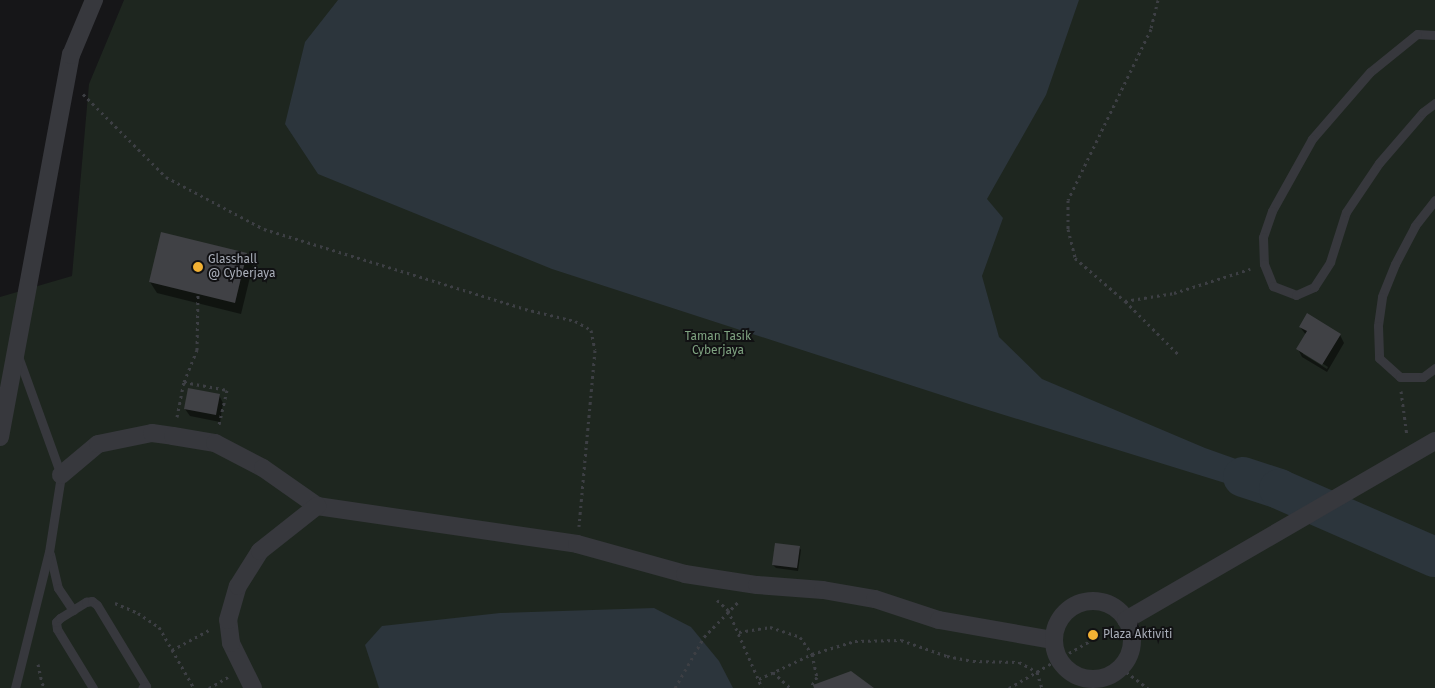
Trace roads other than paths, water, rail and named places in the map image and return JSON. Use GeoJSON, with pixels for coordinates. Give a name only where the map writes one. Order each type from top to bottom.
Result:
{"type":"FeatureCollection","features":[{"type":"Feature","properties":{"kind":"street"},"geometry":{"type":"LineString","coordinates":[[0,437],[66,78],[71,55],[94,0]]}},
{"type":"Feature","properties":{"kind":"street"},"geometry":{"type":"LineString","coordinates":[[61,475],[98,444],[152,433],[215,443],[263,468],[317,506],[577,544],[685,574],[757,585],[823,590],[875,599],[939,620],[1053,640]]}},
{"type":"Feature","properties":{"kind":"street"},"geometry":{"type":"LineString","coordinates":[[1126,620],[1435,441]]}},
{"type":"Feature","properties":{"kind":"street"},"geometry":{"type":"LineString","coordinates":[[253,688],[231,643],[228,620],[238,586],[260,552],[317,506]]}},
{"type":"Feature","properties":{"kind":"street"},"geometry":{"type":"LineString","coordinates":[[1096,601],[1108,604],[1119,611],[1132,633],[1132,646],[1128,658],[1121,668],[1111,675],[1099,679],[1075,676],[1065,668],[1058,660],[1053,640],[1055,628],[1061,616],[1071,607],[1082,602],[1096,601]]}},
{"type":"Feature","properties":{"kind":"lane"},"geometry":{"type":"LineString","coordinates":[[1435,35],[1417,34],[1370,72],[1312,139],[1272,211],[1263,237],[1264,264],[1273,286],[1296,295],[1314,287],[1330,262],[1346,212],[1379,163],[1423,112],[1435,103]]}},
{"type":"Feature","properties":{"kind":"lane"},"geometry":{"type":"LineString","coordinates":[[1435,200],[1415,226],[1395,264],[1382,297],[1378,326],[1380,358],[1400,377],[1422,377],[1435,368]]}},
{"type":"Feature","properties":{"kind":"lane"},"geometry":{"type":"LineString","coordinates":[[15,688],[49,552],[61,475],[16,350]]}},
{"type":"Feature","properties":{"kind":"lane"},"geometry":{"type":"LineString","coordinates":[[49,552],[58,588],[73,610]]}},
{"type":"Feature","properties":{"kind":"lane"},"geometry":{"type":"LineString","coordinates":[[92,688],[57,629],[56,622],[86,602],[92,601],[97,605],[146,686],[142,688]]}},
{"type":"Feature","properties":{"kind":"waterway"},"geometry":{"type":"LineString","coordinates":[[1243,477],[1279,489],[1435,557]]}},
{"type":"Feature","properties":{"kind":"place","name":"Glasshall @ Cyberjaya"},"geometry":{"type":"Point","coordinates":[198,267]}},
{"type":"Feature","properties":{"kind":"place","name":"Plaza Aktiviti"},"geometry":{"type":"Point","coordinates":[1093,635]}},
{"type":"Feature","properties":{"kind":"park label","name":"Taman Tasik Cyberjaya"},"geometry":{"type":"Point","coordinates":[718,344]}}]}
